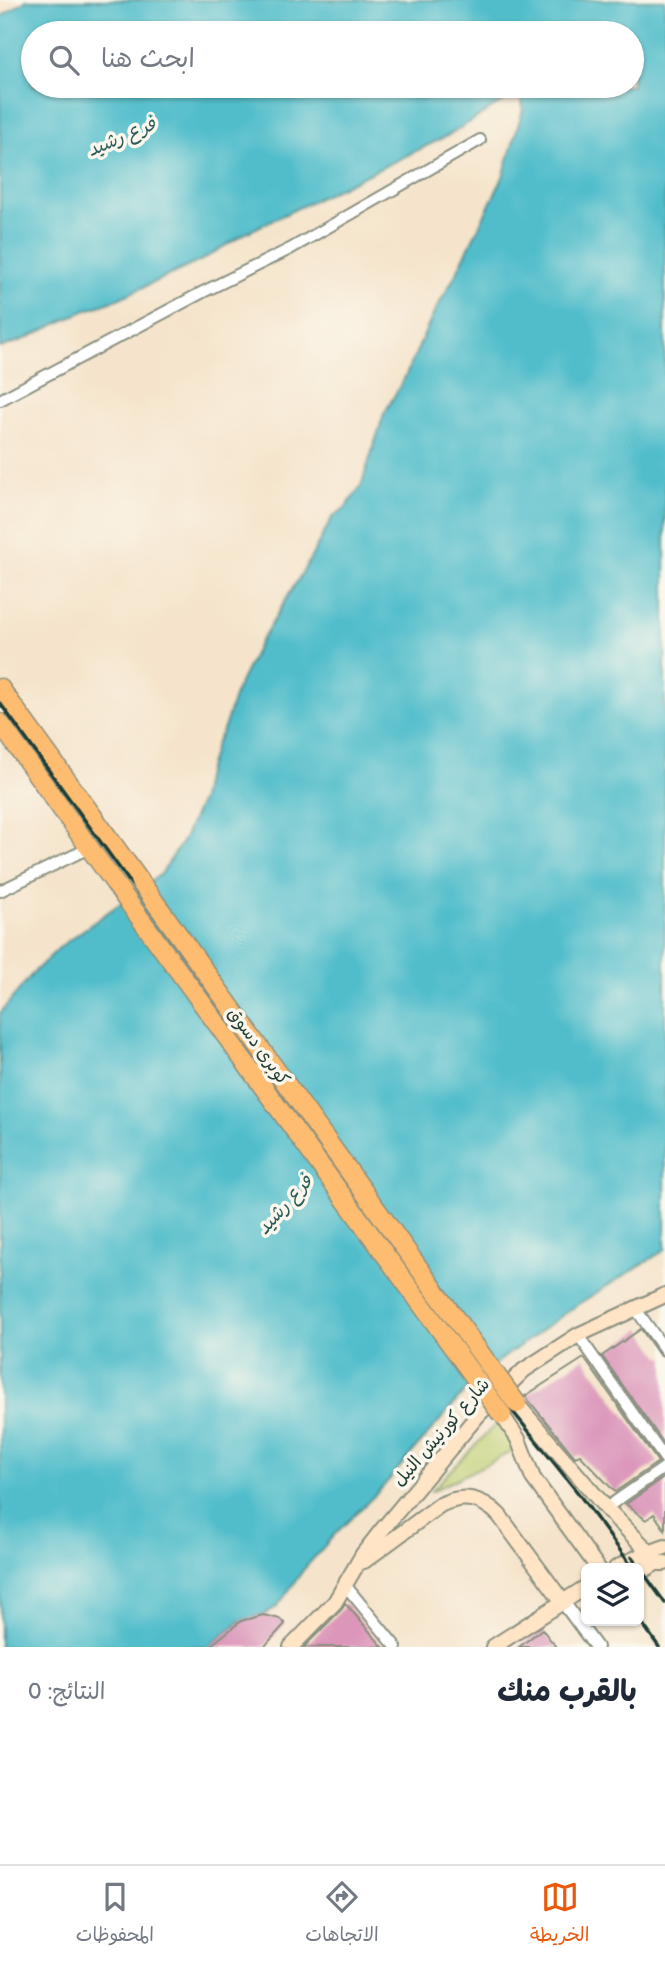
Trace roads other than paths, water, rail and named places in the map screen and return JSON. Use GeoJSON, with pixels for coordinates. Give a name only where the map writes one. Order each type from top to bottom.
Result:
{"type":"FeatureCollection","features":[{"type":"Feature","properties":{"kind":"highway","name":"كوبرى دسوق"},"geometry":{"type":"LineString","coordinates":[[0,688],[139,880],[509,1409]]}},
{"type":"Feature","properties":{"kind":"highway","name":"كوبرى دسوق"},"geometry":{"type":"LineString","coordinates":[[0,723],[121,892],[509,1409]]}},
{"type":"Feature","properties":{"kind":"main road","name":"شارع كورنيش النيل"},"geometry":{"type":"LineString","coordinates":[[291,1647],[335,1601],[380,1531],[500,1391],[551,1351],[578,1335],[665,1295]]}},
{"type":"Feature","properties":{"kind":"main road"},"geometry":{"type":"LineString","coordinates":[[509,1409],[659,1562],[665,1547]]}},
{"type":"Feature","properties":{"kind":"main road"},"geometry":{"type":"LineString","coordinates":[[509,1409],[533,1478],[594,1563]]}},
{"type":"Feature","properties":{"kind":"main road"},"geometry":{"type":"LineString","coordinates":[[355,1567],[440,1505],[465,1497],[478,1500],[499,1515],[563,1602]]}},
{"type":"Feature","properties":{"kind":"main road"},"geometry":{"type":"LineString","coordinates":[[493,1647],[581,1590]]}},
{"type":"Feature","properties":{"kind":"main road"},"geometry":{"type":"LineString","coordinates":[[563,1602],[581,1602]]}},
{"type":"Feature","properties":{"kind":"street"},"geometry":{"type":"LineString","coordinates":[[0,400],[290,249],[480,140]]}},
{"type":"Feature","properties":{"kind":"street"},"geometry":{"type":"LineString","coordinates":[[0,891],[89,848]]}},
{"type":"Feature","properties":{"kind":"street"},"geometry":{"type":"LineString","coordinates":[[635,1308],[665,1350]]}},
{"type":"Feature","properties":{"kind":"street"},"geometry":{"type":"LineString","coordinates":[[578,1335],[665,1459]]}},
{"type":"Feature","properties":{"kind":"street"},"geometry":{"type":"LineString","coordinates":[[606,1508],[665,1467]]}},
{"type":"Feature","properties":{"kind":"street"},"geometry":{"type":"LineString","coordinates":[[345,1585],[396,1647]]}},
{"type":"Feature","properties":{"kind":"street"},"geometry":{"type":"LineString","coordinates":[[563,1602],[596,1647]]}},
{"type":"Feature","properties":{"kind":"water","name":"فرع رشيد"},"geometry":{"type":"Polygon","coordinates":[[[27,0],[665,0],[665,1250],[577,1305],[478,1376],[381,1489],[304,1569],[277,1607],[263,1615],[240,1621],[209,1647],[0,1647],[0,1013],[33,973],[61,946],[161,874],[184,839],[201,800],[215,746],[236,691],[259,644],[332,518],[346,507],[361,486],[384,414],[406,375],[433,315],[503,177],[523,109],[520,98],[644,98],[644,21],[21,21],[21,98],[509,98],[447,136],[248,232],[200,261],[0,348],[0,17],[27,0]]]}},
{"type":"Feature","properties":{"kind":"railway"},"geometry":{"type":"LineString","coordinates":[[0,703],[514,1413],[629,1563]]}},
{"type":"Feature","properties":{"kind":"railway"},"geometry":{"type":"LineString","coordinates":[[632,1557],[665,1603]]}},
{"type":"Feature","properties":{"kind":"railway"},"geometry":{"type":"LineString","coordinates":[[644,1626],[659,1647]]}}]}
